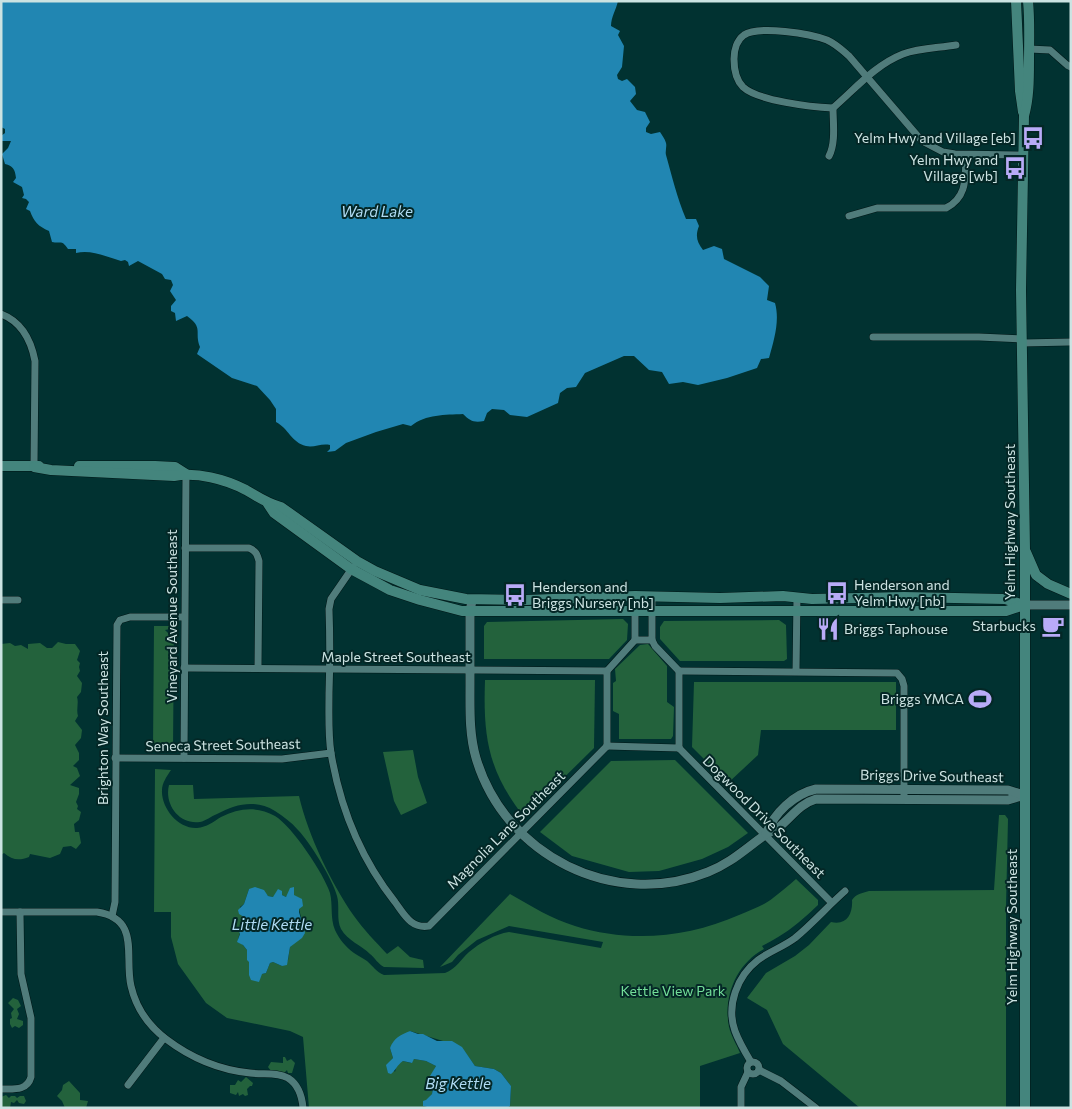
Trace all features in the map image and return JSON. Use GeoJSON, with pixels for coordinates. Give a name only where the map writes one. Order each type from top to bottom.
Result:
{"type":"FeatureCollection","features":[{"type":"Feature","properties":{"kind":"main road","name":"Yelm Highway Southeast"},"geometry":{"type":"LineString","coordinates":[[1016,1],[1020,91],[1024,116],[1022,341],[1025,549],[1025,1108]]}},
{"type":"Feature","properties":{"kind":"main road","name":"Yelm Highway Southeast"},"geometry":{"type":"LineString","coordinates":[[1024,116],[1028,98],[1028,1]]}},
{"type":"Feature","properties":{"kind":"main road"},"geometry":{"type":"LineString","coordinates":[[1,466],[174,476],[186,474],[221,481],[244,489],[268,504],[281,507],[354,565],[390,590],[420,600],[470,612],[652,610],[1006,612],[1024,605]]}},
{"type":"Feature","properties":{"kind":"main road"},"geometry":{"type":"LineString","coordinates":[[1025,549],[1036,575],[1048,584],[1071,594]]}},
{"type":"Feature","properties":{"kind":"main road"},"geometry":{"type":"LineString","coordinates":[[354,565],[420,590],[472,600],[635,596],[797,597],[1005,599],[1024,605]]}},
{"type":"Feature","properties":{"kind":"street"},"geometry":{"type":"LineString","coordinates":[[833,108],[793,104],[763,96],[744,88],[739,81],[734,62],[736,44],[742,37],[753,31],[816,36],[838,46],[922,141],[943,152],[966,156],[1023,155]]}},
{"type":"Feature","properties":{"kind":"street"},"geometry":{"type":"LineString","coordinates":[[829,156],[831,152],[833,108],[874,70],[902,54],[956,45]]}},
{"type":"Feature","properties":{"kind":"street"},"geometry":{"type":"LineString","coordinates":[[1029,49],[1050,50],[1066,65],[1071,67]]}},
{"type":"Feature","properties":{"kind":"street"},"geometry":{"type":"LineString","coordinates":[[849,216],[877,208],[946,208],[954,204],[961,196],[964,188],[966,156]]}},
{"type":"Feature","properties":{"kind":"street"},"geometry":{"type":"LineString","coordinates":[[1,314],[14,321],[21,328],[28,336],[32,347],[34,361],[34,467]]}},
{"type":"Feature","properties":{"kind":"street"},"geometry":{"type":"LineString","coordinates":[[873,337],[979,337],[1022,341],[1071,342]]}},
{"type":"Feature","properties":{"kind":"street","name":"Vineyard Avenue Southeast"},"geometry":{"type":"LineString","coordinates":[[184,758],[186,474]]}},
{"type":"Feature","properties":{"kind":"street"},"geometry":{"type":"LineString","coordinates":[[184,548],[249,548],[257,555],[259,561],[258,668]]}},
{"type":"Feature","properties":{"kind":"street"},"geometry":{"type":"LineString","coordinates":[[331,753],[329,722],[331,600],[354,565]]}},
{"type":"Feature","properties":{"kind":"street"},"geometry":{"type":"LineString","coordinates":[[635,596],[635,640],[607,671],[607,746],[679,748],[679,672],[655,646],[652,640],[652,596]]}},
{"type":"Feature","properties":{"kind":"street"},"geometry":{"type":"LineString","coordinates":[[796,672],[797,597]]}},
{"type":"Feature","properties":{"kind":"street"},"geometry":{"type":"LineString","coordinates":[[1,600],[18,600]]}},
{"type":"Feature","properties":{"kind":"street","name":"Briggs Drive Southeast"},"geometry":{"type":"LineString","coordinates":[[472,600],[470,612],[471,730],[476,758],[491,794],[506,817],[520,833],[543,853],[570,869],[610,882],[643,885],[682,880],[708,872],[733,860],[766,834],[777,830],[807,801],[816,799],[904,794],[1008,800],[1025,795]]}},
{"type":"Feature","properties":{"kind":"street"},"geometry":{"type":"LineString","coordinates":[[1024,605],[1071,605]]}},
{"type":"Feature","properties":{"kind":"street","name":"Brighton Way Southeast"},"geometry":{"type":"LineString","coordinates":[[112,916],[115,902],[117,625],[120,620],[130,617],[184,617]]}},
{"type":"Feature","properties":{"kind":"street"},"geometry":{"type":"LineString","coordinates":[[635,640],[652,640]]}},
{"type":"Feature","properties":{"kind":"street","name":"Maple Street Southeast"},"geometry":{"type":"LineString","coordinates":[[184,668],[607,671]]}},
{"type":"Feature","properties":{"kind":"street"},"geometry":{"type":"LineString","coordinates":[[679,672],[892,672],[900,675],[904,686],[904,794]]}},
{"type":"Feature","properties":{"kind":"street","name":"Magnolia Lane Southeast"},"geometry":{"type":"LineString","coordinates":[[331,753],[343,803],[357,841],[387,892],[413,924],[420,928],[428,926],[607,746]]}},
{"type":"Feature","properties":{"kind":"street","name":"Dogwood Drive Southeast"},"geometry":{"type":"LineString","coordinates":[[679,748],[753,824],[766,834],[831,902]]}},
{"type":"Feature","properties":{"kind":"street","name":"Seneca Street Southeast"},"geometry":{"type":"LineString","coordinates":[[115,758],[288,759],[331,753]]}},
{"type":"Feature","properties":{"kind":"street"},"geometry":{"type":"LineString","coordinates":[[748,1072],[755,1074],[758,1070],[758,1064],[751,1062],[738,1038],[733,1023],[732,1003],[738,984],[754,963],[795,938],[831,902],[845,891]]}},
{"type":"Feature","properties":{"kind":"street"},"geometry":{"type":"LineString","coordinates":[[1,912],[97,912],[112,916],[124,928],[128,939],[130,978],[136,1000],[149,1023],[164,1038],[187,1053],[214,1065],[240,1072],[284,1076],[291,1080],[298,1088],[303,1108]]}},
{"type":"Feature","properties":{"kind":"street"},"geometry":{"type":"LineString","coordinates":[[1,1089],[17,1089],[26,1086],[31,1077],[30,1018],[21,974],[20,912]]}},
{"type":"Feature","properties":{"kind":"street"},"geometry":{"type":"LineString","coordinates":[[128,1085],[164,1038]]}},
{"type":"Feature","properties":{"kind":"street"},"geometry":{"type":"LineString","coordinates":[[741,1108],[741,1087],[751,1062]]}},
{"type":"Feature","properties":{"kind":"street"},"geometry":{"type":"LineString","coordinates":[[758,1070],[781,1081],[816,1108]]}},
{"type":"Feature","properties":{"kind":"green space"},"geometry":{"type":"Polygon","coordinates":[[[623,619],[628,624],[627,640],[609,659],[484,659],[484,626],[487,622],[623,619]]]}},
{"type":"Feature","properties":{"kind":"green space"},"geometry":{"type":"Polygon","coordinates":[[[779,620],[786,625],[787,659],[784,661],[680,661],[660,639],[660,627],[664,621],[779,620]]]}},
{"type":"Feature","properties":{"kind":"green space"},"geometry":{"type":"Polygon","coordinates":[[[154,626],[171,626],[170,629],[165,630],[169,634],[174,628],[173,750],[153,749],[154,626]]]}},
{"type":"Feature","properties":{"kind":"green space"},"geometry":{"type":"Polygon","coordinates":[[[58,642],[75,644],[80,651],[77,660],[80,663],[80,671],[77,676],[82,683],[81,692],[77,697],[78,716],[75,721],[82,730],[81,738],[75,745],[79,753],[79,760],[73,766],[77,768],[80,776],[70,785],[79,788],[76,802],[77,809],[81,812],[79,820],[74,824],[75,832],[79,832],[81,843],[76,849],[71,846],[63,847],[60,854],[50,858],[30,854],[29,857],[16,859],[4,853],[1,855],[1,644],[21,645],[28,649],[28,644],[40,643],[47,648],[52,648],[58,642]]]}},
{"type":"Feature","properties":{"kind":"green space"},"geometry":{"type":"Polygon","coordinates":[[[648,644],[667,666],[667,702],[674,707],[673,736],[671,739],[619,739],[619,714],[613,711],[613,683],[616,681],[615,669],[640,645],[648,644]]]}},
{"type":"Feature","properties":{"kind":"green space"},"geometry":{"type":"Polygon","coordinates":[[[485,680],[595,680],[594,748],[524,817],[502,784],[490,753],[485,719],[485,680]]]}},
{"type":"Feature","properties":{"kind":"green space"},"geometry":{"type":"Polygon","coordinates":[[[694,682],[896,682],[896,730],[761,730],[758,755],[728,783],[692,747],[694,682]]]}},
{"type":"Feature","properties":{"kind":"green space"},"geometry":{"type":"Polygon","coordinates":[[[413,750],[418,777],[427,803],[401,815],[394,801],[383,752],[413,750]]]}},
{"type":"Feature","properties":{"kind":"green space"},"geometry":{"type":"Polygon","coordinates":[[[675,760],[748,833],[728,847],[702,859],[659,871],[629,872],[572,856],[540,832],[611,761],[675,760]]]}},
{"type":"Feature","properties":{"kind":"green space","name":"Kettle View Park"},"geometry":{"type":"Polygon","coordinates":[[[155,769],[171,770],[163,785],[162,797],[172,816],[183,825],[197,828],[210,824],[228,814],[248,809],[268,813],[282,821],[307,851],[327,885],[331,898],[333,925],[339,937],[351,951],[384,975],[445,973],[458,964],[478,945],[493,937],[509,932],[601,948],[603,942],[509,926],[477,940],[452,962],[440,967],[510,894],[550,916],[575,926],[616,935],[637,936],[658,936],[678,933],[719,923],[765,903],[796,879],[818,900],[818,905],[798,923],[762,946],[764,949],[754,955],[739,972],[730,993],[728,1016],[729,1027],[740,1053],[700,1066],[700,1108],[507,1108],[510,1106],[511,1086],[501,1073],[494,1069],[475,1066],[465,1052],[443,1041],[410,1031],[390,1048],[393,1058],[389,1063],[395,1072],[397,1064],[403,1061],[411,1063],[414,1059],[426,1061],[436,1066],[432,1074],[432,1094],[423,1106],[431,1108],[309,1108],[303,1037],[290,1031],[227,1018],[206,1003],[178,964],[171,937],[171,912],[154,912],[155,769]],[[249,889],[244,904],[240,907],[244,920],[238,939],[247,950],[250,967],[262,974],[266,973],[270,963],[273,962],[282,966],[288,960],[290,947],[303,925],[296,897],[289,894],[286,897],[282,895],[273,897],[249,889]]]}},
{"type":"Feature","properties":{"kind":"green space"},"geometry":{"type":"Polygon","coordinates":[[[169,785],[193,785],[194,799],[299,796],[308,827],[321,858],[354,916],[365,931],[387,954],[398,946],[410,957],[423,960],[424,968],[384,967],[344,933],[339,921],[335,889],[326,871],[303,836],[293,824],[281,815],[268,807],[246,804],[238,805],[200,822],[192,822],[180,817],[171,806],[168,792],[169,785]]]}},
{"type":"Feature","properties":{"kind":"green space"},"geometry":{"type":"Polygon","coordinates":[[[999,815],[1005,815],[1008,819],[1006,1108],[860,1108],[783,1044],[767,1010],[747,998],[766,973],[795,956],[809,945],[831,922],[837,923],[845,920],[850,914],[852,900],[859,894],[869,891],[994,890],[999,815]]]}},
{"type":"Feature","properties":{"kind":"green space"},"geometry":{"type":"Polygon","coordinates":[[[13,998],[18,1000],[21,1006],[17,1009],[19,1014],[17,1019],[23,1021],[23,1025],[19,1028],[15,1026],[12,1028],[10,1024],[11,1013],[14,1009],[8,1003],[13,998]]]}},
{"type":"Feature","properties":{"kind":"green space"},"geometry":{"type":"Polygon","coordinates":[[[283,1057],[287,1061],[291,1059],[295,1063],[292,1073],[288,1073],[287,1070],[284,1073],[271,1071],[268,1067],[271,1062],[283,1063],[283,1057]]]}},
{"type":"Feature","properties":{"kind":"green space"},"geometry":{"type":"Polygon","coordinates":[[[246,1077],[253,1083],[247,1089],[248,1095],[245,1096],[243,1094],[239,1096],[238,1092],[236,1095],[230,1093],[230,1085],[235,1085],[238,1080],[241,1082],[246,1077]]]}},
{"type":"Feature","properties":{"kind":"green space"},"geometry":{"type":"Polygon","coordinates":[[[69,1081],[80,1093],[80,1100],[88,1101],[86,1108],[65,1108],[57,1096],[62,1090],[63,1085],[69,1081]]]}},
{"type":"Feature","properties":{"kind":"green space"},"geometry":{"type":"Polygon","coordinates":[[[6,1095],[9,1098],[11,1096],[17,1098],[24,1096],[26,1101],[24,1104],[19,1103],[17,1100],[14,1103],[11,1102],[10,1108],[1,1108],[1,1097],[6,1095]]]}},
{"type":"Feature","properties":{"kind":"water","name":"Ward Lake"},"geometry":{"type":"Polygon","coordinates":[[[1,1],[618,1],[611,26],[620,31],[618,35],[624,46],[622,67],[617,75],[618,79],[622,81],[627,79],[635,87],[636,94],[630,101],[637,110],[645,112],[650,122],[646,132],[651,134],[660,132],[665,140],[666,155],[680,203],[686,219],[696,219],[699,226],[697,239],[703,250],[714,246],[722,249],[724,259],[760,277],[769,286],[767,300],[775,303],[777,317],[776,331],[769,358],[761,359],[757,368],[698,385],[683,382],[669,384],[662,372],[649,370],[634,356],[624,356],[585,373],[576,387],[567,388],[560,393],[558,403],[527,417],[510,415],[504,410],[492,409],[487,413],[484,421],[472,421],[463,414],[429,417],[411,426],[403,424],[376,432],[346,443],[335,451],[327,452],[330,449],[330,445],[309,446],[301,444],[276,422],[276,409],[257,386],[232,378],[197,354],[200,347],[197,327],[187,316],[176,321],[175,313],[171,311],[171,306],[176,300],[170,291],[173,285],[171,280],[165,279],[162,274],[138,261],[129,266],[125,260],[121,261],[93,253],[76,253],[76,249],[68,249],[62,243],[52,242],[49,231],[37,223],[30,211],[26,209],[29,202],[22,198],[24,195],[22,187],[13,182],[16,178],[14,170],[5,164],[2,154],[8,148],[11,141],[1,141],[1,136],[5,133],[5,129],[1,127],[1,1]]]}},
{"type":"Feature","properties":{"kind":"water","name":"Little Kettle"},"geometry":{"type":"Polygon","coordinates":[[[255,887],[264,890],[268,896],[273,897],[278,889],[286,897],[290,888],[294,887],[294,895],[302,899],[303,906],[299,909],[299,912],[305,933],[302,938],[290,947],[287,965],[282,966],[273,962],[270,963],[266,973],[262,974],[259,982],[251,980],[247,950],[237,942],[240,934],[238,928],[243,923],[244,917],[239,914],[238,910],[244,904],[249,889],[255,887]]]}},
{"type":"Feature","properties":{"kind":"water","name":"Big Kettle"},"geometry":{"type":"Polygon","coordinates":[[[410,1031],[423,1034],[437,1041],[452,1041],[462,1047],[475,1066],[494,1069],[501,1073],[511,1086],[510,1106],[507,1108],[431,1108],[423,1106],[423,1101],[432,1094],[433,1088],[427,1081],[436,1066],[426,1061],[414,1059],[412,1063],[403,1061],[391,1074],[388,1073],[386,1065],[393,1058],[390,1048],[395,1039],[410,1031]]]}},
{"type":"Feature","properties":{"kind":"place","name":"Yelm Hwy and Village [eb]"},"geometry":{"type":"Point","coordinates":[1033,138]}},
{"type":"Feature","properties":{"kind":"place","name":"Yelm Hwy and Village [wb]"},"geometry":{"type":"Point","coordinates":[1015,168]}},
{"type":"Feature","properties":{"kind":"place","name":"Henderson and Yelm Hwy [nb]"},"geometry":{"type":"Point","coordinates":[837,593]}},
{"type":"Feature","properties":{"kind":"place","name":"Henderson and Briggs Nursery [nb]"},"geometry":{"type":"Point","coordinates":[515,595]}},
{"type":"Feature","properties":{"kind":"place","name":"Starbucks"},"geometry":{"type":"Point","coordinates":[1053,626]}},
{"type":"Feature","properties":{"kind":"place","name":"Briggs Taphouse"},"geometry":{"type":"Point","coordinates":[828,629]}},
{"type":"Feature","properties":{"kind":"place","name":"Briggs YMCA"},"geometry":{"type":"Point","coordinates":[980,699]}}]}
